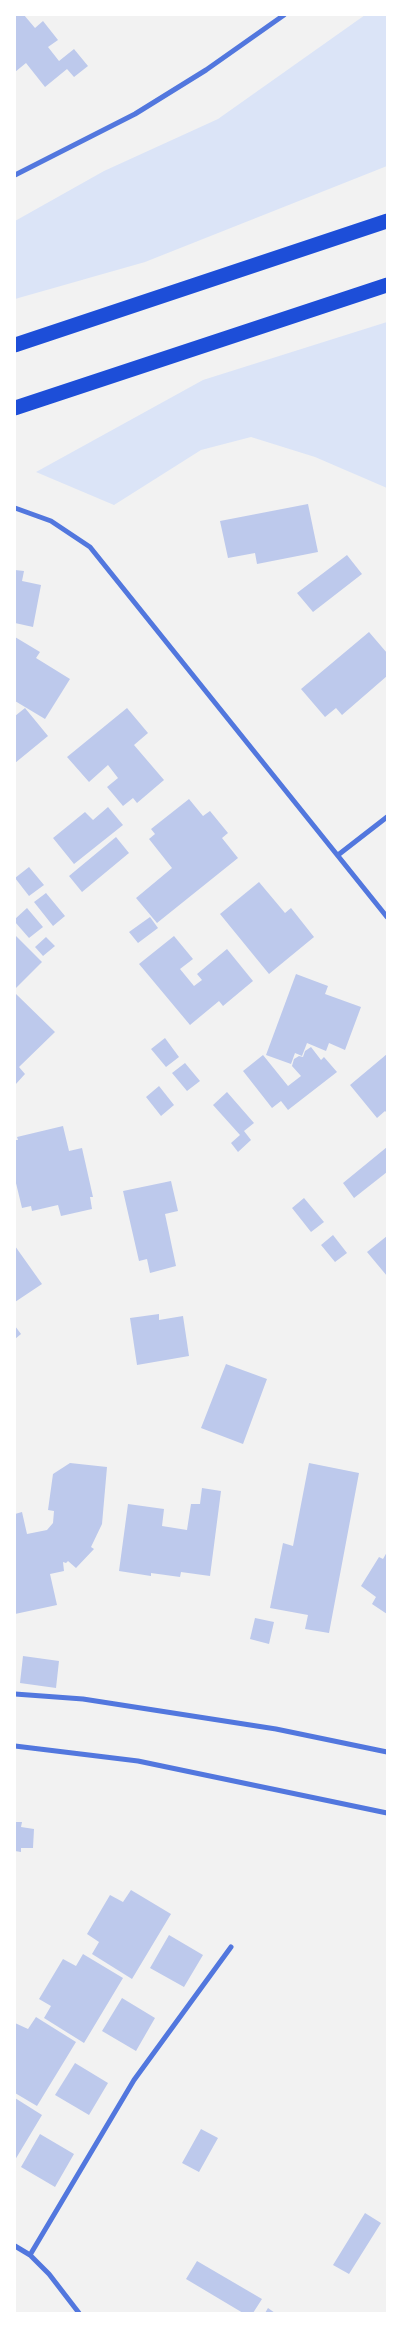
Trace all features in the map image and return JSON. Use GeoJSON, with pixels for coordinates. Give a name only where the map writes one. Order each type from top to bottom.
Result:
{"type":"FeatureCollection","features":[{"type":"Feature","properties":{"kind":"highway"},"geometry":{"type":"LineString","coordinates":[[15,345],[387,221]]}},
{"type":"Feature","properties":{"kind":"highway"},"geometry":{"type":"LineString","coordinates":[[15,408],[387,285]]}},
{"type":"Feature","properties":{"kind":"street"},"geometry":{"type":"LineString","coordinates":[[15,175],[135,114],[206,70],[284,15]]}},
{"type":"Feature","properties":{"kind":"street"},"geometry":{"type":"LineString","coordinates":[[15,508],[51,520],[90,547],[387,916]]}},
{"type":"Feature","properties":{"kind":"street"},"geometry":{"type":"LineString","coordinates":[[338,855],[387,817]]}},
{"type":"Feature","properties":{"kind":"street"},"geometry":{"type":"LineString","coordinates":[[15,1694],[83,1699],[276,1729],[387,1752]]}},
{"type":"Feature","properties":{"kind":"street"},"geometry":{"type":"LineString","coordinates":[[15,1746],[54,1749],[138,1761],[387,1813]]}},
{"type":"Feature","properties":{"kind":"street"},"geometry":{"type":"LineString","coordinates":[[30,2255],[134,2080],[231,1947]]}},
{"type":"Feature","properties":{"kind":"street"},"geometry":{"type":"LineString","coordinates":[[15,2246],[30,2255],[49,2274],[80,2313]]}},
{"type":"Feature","properties":{"kind":"shaded area"},"geometry":{"type":"Polygon","coordinates":[[[365,15],[387,15],[387,166],[145,262],[15,299],[15,221],[104,171],[218,119],[365,15]]]}},
{"type":"Feature","properties":{"kind":"shaded area"},"geometry":{"type":"Polygon","coordinates":[[[387,322],[387,488],[315,457],[251,437],[201,450],[114,505],[36,472],[203,380],[387,322]]]}},
{"type":"Feature","properties":{"kind":"building"},"geometry":{"type":"Polygon","coordinates":[[[15,15],[24,15],[35,28],[43,21],[58,40],[48,47],[59,61],[74,49],[88,66],[74,77],[67,69],[45,87],[26,63],[15,72],[15,15]]]}},
{"type":"Feature","properties":{"kind":"building"},"geometry":{"type":"Polygon","coordinates":[[[308,504],[318,552],[257,564],[255,553],[228,558],[220,521],[308,504]]]}},
{"type":"Feature","properties":{"kind":"building"},"geometry":{"type":"Polygon","coordinates":[[[347,555],[362,574],[313,612],[297,593],[347,555]]]}},
{"type":"Feature","properties":{"kind":"building"},"geometry":{"type":"Polygon","coordinates":[[[15,570],[24,571],[22,581],[41,585],[33,627],[15,623],[15,570]]]}},
{"type":"Feature","properties":{"kind":"building"},"geometry":{"type":"Polygon","coordinates":[[[369,632],[387,653],[387,676],[342,715],[336,708],[325,717],[301,689],[369,632]]]}},
{"type":"Feature","properties":{"kind":"building"},"geometry":{"type":"Polygon","coordinates":[[[15,637],[40,652],[36,658],[70,679],[45,719],[15,701],[15,637]]]}},
{"type":"Feature","properties":{"kind":"building"},"geometry":{"type":"Polygon","coordinates":[[[25,708],[48,736],[15,763],[15,716],[25,708]]]}},
{"type":"Feature","properties":{"kind":"building"},"geometry":{"type":"Polygon","coordinates":[[[127,708],[148,733],[134,745],[164,780],[137,803],[133,798],[123,806],[107,787],[118,778],[108,765],[89,782],[67,757],[127,708]]]}},
{"type":"Feature","properties":{"kind":"building"},"geometry":{"type":"Polygon","coordinates":[[[189,799],[203,816],[210,811],[228,833],[222,838],[238,858],[157,923],[136,898],[172,868],[149,839],[155,834],[151,829],[189,799]]]}},
{"type":"Feature","properties":{"kind":"building"},"geometry":{"type":"Polygon","coordinates":[[[108,807],[123,825],[74,864],[53,838],[85,812],[93,820],[108,807]]]}},
{"type":"Feature","properties":{"kind":"building"},"geometry":{"type":"Polygon","coordinates":[[[116,837],[129,853],[82,892],[69,876],[116,837]]]}},
{"type":"Feature","properties":{"kind":"building"},"geometry":{"type":"Polygon","coordinates":[[[29,867],[44,885],[29,896],[15,878],[29,867]]]}},
{"type":"Feature","properties":{"kind":"building"},"geometry":{"type":"Polygon","coordinates":[[[259,882],[285,913],[291,908],[314,937],[269,974],[220,914],[259,882]]]}},
{"type":"Feature","properties":{"kind":"building"},"geometry":{"type":"Polygon","coordinates":[[[46,893],[65,916],[53,926],[34,902],[46,893]]]}},
{"type":"Feature","properties":{"kind":"building"},"geometry":{"type":"Polygon","coordinates":[[[27,908],[43,927],[29,938],[15,922],[15,919],[27,908]]]}},
{"type":"Feature","properties":{"kind":"building"},"geometry":{"type":"Polygon","coordinates":[[[150,917],[158,928],[138,943],[129,932],[150,917]]]}},
{"type":"Feature","properties":{"kind":"building"},"geometry":{"type":"Polygon","coordinates":[[[15,935],[42,962],[15,989],[15,935]]]}},
{"type":"Feature","properties":{"kind":"building"},"geometry":{"type":"Polygon","coordinates":[[[174,936],[193,959],[180,969],[194,986],[202,980],[197,974],[227,949],[253,981],[223,1006],[219,1001],[190,1025],[139,964],[174,936]]]}},
{"type":"Feature","properties":{"kind":"building"},"geometry":{"type":"Polygon","coordinates":[[[46,937],[55,946],[43,956],[35,947],[46,937]]]}},
{"type":"Feature","properties":{"kind":"building"},"geometry":{"type":"Polygon","coordinates":[[[296,974],[328,986],[325,994],[361,1007],[345,1050],[329,1043],[326,1051],[307,1043],[302,1056],[295,1053],[291,1064],[266,1055],[296,974]]]}},
{"type":"Feature","properties":{"kind":"building"},"geometry":{"type":"Polygon","coordinates":[[[15,993],[55,1032],[19,1067],[25,1074],[15,1085],[15,993]]]}},
{"type":"Feature","properties":{"kind":"building"},"geometry":{"type":"Polygon","coordinates":[[[165,1038],[179,1057],[166,1067],[151,1049],[165,1038]]]}},
{"type":"Feature","properties":{"kind":"building"},"geometry":{"type":"Polygon","coordinates":[[[311,1047],[321,1060],[324,1057],[337,1072],[288,1110],[281,1101],[272,1108],[243,1071],[263,1055],[288,1086],[301,1076],[292,1066],[294,1059],[299,1056],[303,1057],[305,1051],[311,1047]]]}},
{"type":"Feature","properties":{"kind":"building"},"geometry":{"type":"Polygon","coordinates":[[[387,1054],[387,1113],[385,1111],[377,1118],[350,1085],[387,1054]]]}},
{"type":"Feature","properties":{"kind":"building"},"geometry":{"type":"Polygon","coordinates":[[[185,1063],[200,1081],[187,1091],[172,1073],[185,1063]]]}},
{"type":"Feature","properties":{"kind":"building"},"geometry":{"type":"Polygon","coordinates":[[[159,1086],[174,1105],[161,1116],[146,1097],[159,1086]]]}},
{"type":"Feature","properties":{"kind":"building"},"geometry":{"type":"Polygon","coordinates":[[[227,1092],[254,1123],[244,1131],[251,1140],[238,1152],[231,1143],[240,1135],[213,1105],[227,1092]]]}},
{"type":"Feature","properties":{"kind":"building"},"geometry":{"type":"Polygon","coordinates":[[[63,1126],[69,1151],[82,1148],[93,1197],[90,1197],[92,1209],[61,1216],[58,1205],[32,1211],[31,1206],[22,1208],[15,1179],[15,1140],[18,1140],[17,1137],[63,1126]]]}},
{"type":"Feature","properties":{"kind":"building"},"geometry":{"type":"Polygon","coordinates":[[[387,1147],[387,1172],[354,1198],[343,1183],[387,1147]]]}},
{"type":"Feature","properties":{"kind":"building"},"geometry":{"type":"Polygon","coordinates":[[[171,1181],[178,1211],[165,1214],[176,1266],[150,1273],[147,1259],[139,1261],[123,1191],[171,1181]]]}},
{"type":"Feature","properties":{"kind":"building"},"geometry":{"type":"Polygon","coordinates":[[[304,1198],[324,1222],[311,1232],[292,1208],[304,1198]]]}},
{"type":"Feature","properties":{"kind":"building"},"geometry":{"type":"Polygon","coordinates":[[[333,1235],[347,1253],[335,1262],[321,1245],[333,1235]]]}},
{"type":"Feature","properties":{"kind":"building"},"geometry":{"type":"Polygon","coordinates":[[[387,1236],[387,1276],[367,1252],[387,1236]]]}},
{"type":"Feature","properties":{"kind":"building"},"geometry":{"type":"Polygon","coordinates":[[[15,1246],[42,1284],[15,1302],[15,1246]]]}},
{"type":"Feature","properties":{"kind":"building"},"geometry":{"type":"Polygon","coordinates":[[[159,1314],[159,1320],[183,1316],[189,1356],[137,1365],[130,1318],[159,1314]]]}},
{"type":"Feature","properties":{"kind":"building"},"geometry":{"type":"Polygon","coordinates":[[[15,1326],[21,1334],[15,1339],[15,1326]]]}},
{"type":"Feature","properties":{"kind":"building"},"geometry":{"type":"Polygon","coordinates":[[[226,1364],[267,1379],[243,1444],[201,1428],[226,1364]]]}},
{"type":"Feature","properties":{"kind":"building"},"geometry":{"type":"Polygon","coordinates":[[[70,1463],[107,1467],[102,1524],[91,1547],[94,1549],[76,1568],[68,1561],[66,1563],[63,1562],[64,1571],[50,1574],[57,1605],[15,1614],[15,1514],[22,1512],[27,1534],[47,1530],[53,1523],[54,1511],[48,1510],[53,1474],[70,1463]]]}},
{"type":"Feature","properties":{"kind":"building"},"geometry":{"type":"Polygon","coordinates":[[[309,1463],[359,1473],[329,1633],[305,1629],[308,1615],[270,1608],[283,1543],[293,1546],[309,1463]]]}},
{"type":"Feature","properties":{"kind":"building"},"geometry":{"type":"Polygon","coordinates":[[[202,1488],[221,1491],[210,1576],[181,1572],[180,1577],[151,1573],[151,1576],[119,1571],[128,1504],[164,1509],[162,1526],[187,1530],[191,1504],[200,1504],[202,1488]]]}},
{"type":"Feature","properties":{"kind":"building"},"geometry":{"type":"Polygon","coordinates":[[[387,1552],[387,1614],[372,1604],[376,1597],[361,1586],[379,1557],[383,1559],[387,1552]]]}},
{"type":"Feature","properties":{"kind":"building"},"geometry":{"type":"Polygon","coordinates":[[[255,1618],[274,1622],[269,1644],[250,1639],[255,1618]]]}},
{"type":"Feature","properties":{"kind":"building"},"geometry":{"type":"Polygon","coordinates":[[[23,1656],[59,1661],[56,1688],[20,1683],[23,1656]]]}},
{"type":"Feature","properties":{"kind":"building"},"geometry":{"type":"Polygon","coordinates":[[[15,1822],[22,1822],[21,1827],[34,1829],[33,1848],[21,1848],[21,1852],[15,1851],[15,1822]]]}},
{"type":"Feature","properties":{"kind":"building"},"geometry":{"type":"Polygon","coordinates":[[[131,1890],[171,1914],[132,1979],[92,1954],[99,1942],[87,1934],[110,1895],[123,1902],[131,1890]]]}},
{"type":"Feature","properties":{"kind":"building"},"geometry":{"type":"Polygon","coordinates":[[[169,1935],[203,1955],[184,1987],[150,1968],[169,1935]]]}},
{"type":"Feature","properties":{"kind":"building"},"geometry":{"type":"Polygon","coordinates":[[[83,1954],[123,1978],[84,2043],[44,2018],[51,2006],[39,1999],[63,1959],[76,1966],[83,1954]]]}},
{"type":"Feature","properties":{"kind":"building"},"geometry":{"type":"Polygon","coordinates":[[[122,1998],[155,2018],[136,2051],[102,2031],[122,1998]]]}},
{"type":"Feature","properties":{"kind":"building"},"geometry":{"type":"Polygon","coordinates":[[[36,2017],[76,2042],[37,2106],[15,2093],[15,2023],[28,2029],[36,2017]]]}},
{"type":"Feature","properties":{"kind":"building"},"geometry":{"type":"Polygon","coordinates":[[[75,2063],[108,2083],[89,2115],[55,2095],[75,2063]]]}},
{"type":"Feature","properties":{"kind":"building"},"geometry":{"type":"Polygon","coordinates":[[[15,2098],[42,2115],[15,2160],[15,2098]]]}},
{"type":"Feature","properties":{"kind":"building"},"geometry":{"type":"Polygon","coordinates":[[[201,2129],[218,2138],[199,2172],[182,2163],[201,2129]]]}},
{"type":"Feature","properties":{"kind":"building"},"geometry":{"type":"Polygon","coordinates":[[[40,2134],[74,2154],[55,2187],[21,2167],[40,2134]]]}},
{"type":"Feature","properties":{"kind":"building"},"geometry":{"type":"Polygon","coordinates":[[[365,2213],[381,2223],[349,2274],[333,2265],[365,2213]]]}},
{"type":"Feature","properties":{"kind":"building"},"geometry":{"type":"Polygon","coordinates":[[[197,2261],[262,2299],[253,2313],[243,2313],[186,2279],[197,2261]]]}},
{"type":"Feature","properties":{"kind":"building"},"geometry":{"type":"Polygon","coordinates":[[[268,2308],[275,2313],[265,2313],[268,2308]]]}}]}
